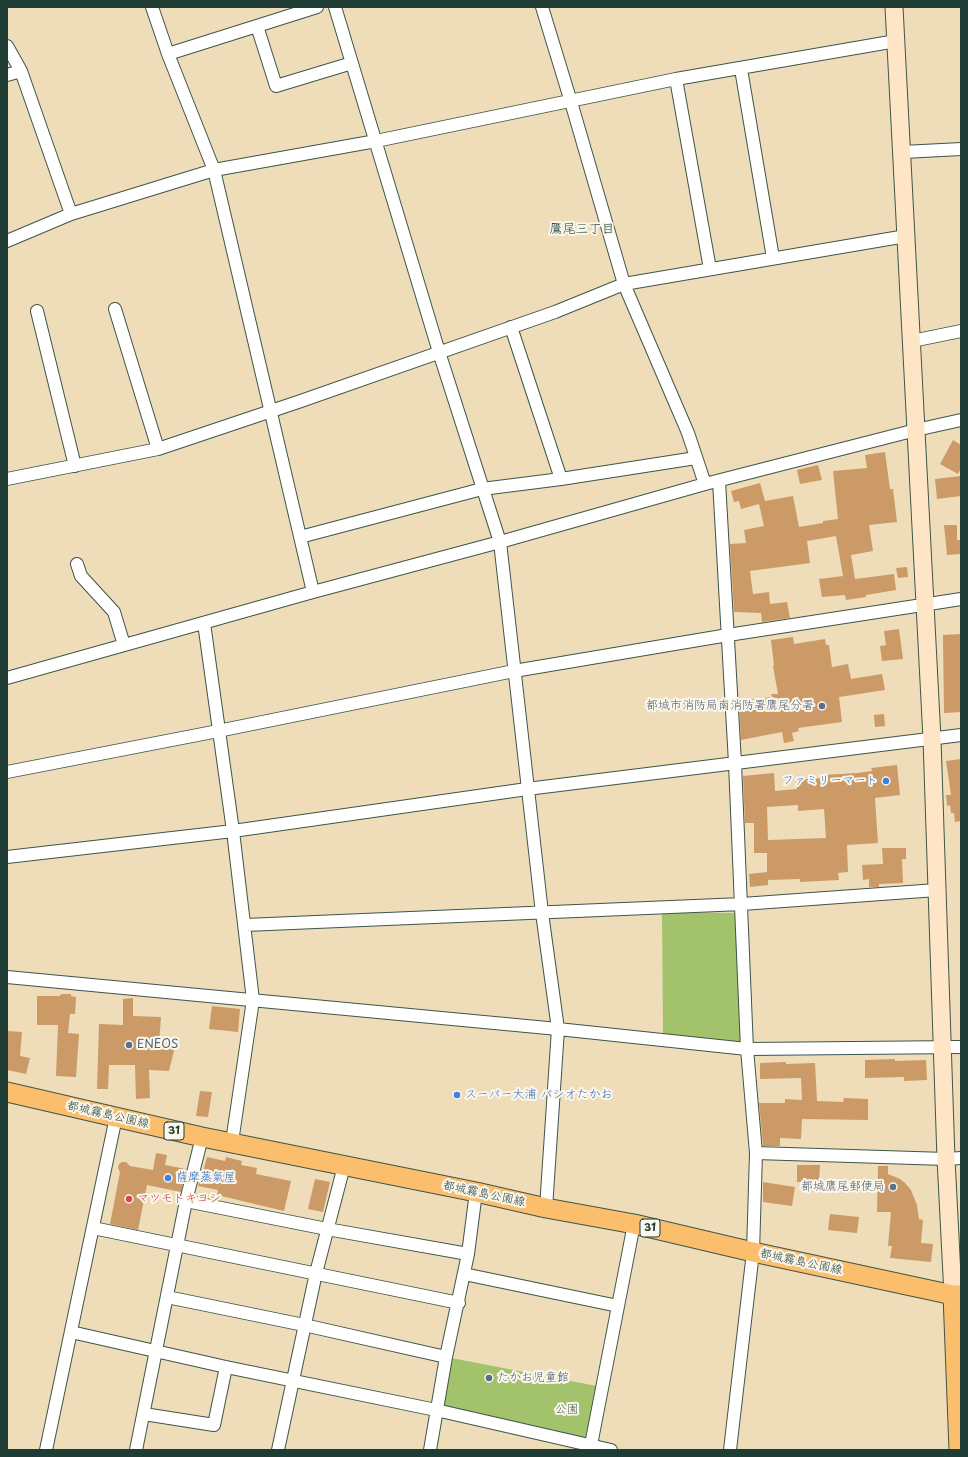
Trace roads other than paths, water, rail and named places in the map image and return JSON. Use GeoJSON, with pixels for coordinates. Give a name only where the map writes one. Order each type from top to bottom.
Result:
{"type":"FeatureCollection","features":[{"type":"Feature","properties":{"kind":"main road","name":"都城霧島公園線"},"geometry":{"type":"LineString","coordinates":[[7,1092],[202,1137],[476,1192],[546,1208],[634,1224],[753,1252],[957,1295]]}},
{"type":"Feature","properties":{"kind":"main road"},"geometry":{"type":"LineString","coordinates":[[957,1295],[959,1450]]}},
{"type":"Feature","properties":{"kind":"street"},"geometry":{"type":"LineString","coordinates":[[152,7],[168,54],[214,170],[313,592]]}},
{"type":"Feature","properties":{"kind":"street"},"geometry":{"type":"LineString","coordinates":[[168,54],[317,7]]}},
{"type":"Feature","properties":{"kind":"street"},"geometry":{"type":"LineString","coordinates":[[335,7],[439,352],[500,542],[527,789],[558,1029],[546,1208]]}},
{"type":"Feature","properties":{"kind":"street"},"geometry":{"type":"LineString","coordinates":[[542,7],[624,284],[688,434],[705,484]]}},
{"type":"Feature","properties":{"kind":"street"},"geometry":{"type":"LineString","coordinates":[[894,7],[932,739],[942,1047],[954,1158],[957,1295]]}},
{"type":"Feature","properties":{"kind":"street"},"geometry":{"type":"LineString","coordinates":[[257,26],[276,86],[352,63]]}},
{"type":"Feature","properties":{"kind":"street"},"geometry":{"type":"LineString","coordinates":[[7,240],[71,214],[214,170],[376,141],[571,102],[676,79],[741,69],[896,41]]}},
{"type":"Feature","properties":{"kind":"street"},"geometry":{"type":"LineString","coordinates":[[7,46],[21,71],[71,214]]}},
{"type":"Feature","properties":{"kind":"street"},"geometry":{"type":"LineString","coordinates":[[741,69],[772,258]]}},
{"type":"Feature","properties":{"kind":"street"},"geometry":{"type":"LineString","coordinates":[[7,75],[21,71]]}},
{"type":"Feature","properties":{"kind":"street"},"geometry":{"type":"LineString","coordinates":[[676,79],[710,269]]}},
{"type":"Feature","properties":{"kind":"street"},"geometry":{"type":"LineString","coordinates":[[902,152],[961,149]]}},
{"type":"Feature","properties":{"kind":"street"},"geometry":{"type":"LineString","coordinates":[[7,479],[158,449],[555,312],[624,284],[906,236]]}},
{"type":"Feature","properties":{"kind":"street"},"geometry":{"type":"LineString","coordinates":[[115,309],[158,449]]}},
{"type":"Feature","properties":{"kind":"street"},"geometry":{"type":"LineString","coordinates":[[37,312],[75,466]]}},
{"type":"Feature","properties":{"kind":"street"},"geometry":{"type":"LineString","coordinates":[[511,327],[561,479]]}},
{"type":"Feature","properties":{"kind":"street"},"geometry":{"type":"LineString","coordinates":[[912,341],[961,331]]}},
{"type":"Feature","properties":{"kind":"street"},"geometry":{"type":"LineString","coordinates":[[7,678],[705,484],[916,430],[961,420]]}},
{"type":"Feature","properties":{"kind":"street"},"geometry":{"type":"LineString","coordinates":[[300,537],[482,489],[561,479],[696,458]]}},
{"type":"Feature","properties":{"kind":"street"},"geometry":{"type":"LineString","coordinates":[[719,481],[742,904],[747,1050],[756,1154],[753,1252],[730,1450]]}},
{"type":"Feature","properties":{"kind":"street"},"geometry":{"type":"LineString","coordinates":[[77,564],[81,576],[114,612],[124,645]]}},
{"type":"Feature","properties":{"kind":"street"},"geometry":{"type":"LineString","coordinates":[[7,772],[514,672],[728,635],[961,599]]}},
{"type":"Feature","properties":{"kind":"street"},"geometry":{"type":"LineString","coordinates":[[204,623],[245,925],[253,1000],[232,1142]]}},
{"type":"Feature","properties":{"kind":"street"},"geometry":{"type":"LineString","coordinates":[[7,857],[232,831],[527,789],[961,735]]}},
{"type":"Feature","properties":{"kind":"street"},"geometry":{"type":"LineString","coordinates":[[245,925],[742,904],[937,890]]}},
{"type":"Feature","properties":{"kind":"street"},"geometry":{"type":"LineString","coordinates":[[7,977],[558,1029],[747,1050],[961,1047]]}},
{"type":"Feature","properties":{"kind":"street"},"geometry":{"type":"LineString","coordinates":[[46,1450],[116,1117]]}},
{"type":"Feature","properties":{"kind":"street"},"geometry":{"type":"LineString","coordinates":[[136,1450],[186,1201],[202,1137]]}},
{"type":"Feature","properties":{"kind":"street"},"geometry":{"type":"LineString","coordinates":[[756,1154],[954,1158]]}},
{"type":"Feature","properties":{"kind":"street"},"geometry":{"type":"LineString","coordinates":[[278,1450],[304,1325],[344,1166]]}},
{"type":"Feature","properties":{"kind":"street"},"geometry":{"type":"LineString","coordinates":[[430,1450],[446,1357],[459,1302],[468,1254],[476,1192]]}},
{"type":"Feature","properties":{"kind":"street"},"geometry":{"type":"LineString","coordinates":[[186,1201],[327,1229],[468,1254]]}},
{"type":"Feature","properties":{"kind":"street"},"geometry":{"type":"LineString","coordinates":[[590,1448],[634,1224]]}},
{"type":"Feature","properties":{"kind":"street"},"geometry":{"type":"LineString","coordinates":[[93,1228],[459,1302]]}},
{"type":"Feature","properties":{"kind":"street"},"geometry":{"type":"LineString","coordinates":[[464,1274],[618,1306]]}},
{"type":"Feature","properties":{"kind":"street"},"geometry":{"type":"LineString","coordinates":[[167,1297],[304,1325],[446,1357]]}},
{"type":"Feature","properties":{"kind":"street"},"geometry":{"type":"LineString","coordinates":[[71,1332],[226,1367],[436,1410],[590,1448],[611,1450]]}},
{"type":"Feature","properties":{"kind":"street"},"geometry":{"type":"LineString","coordinates":[[144,1414],[214,1425],[226,1367]]}},
{"type":"Feature","properties":{"kind":"place","name":"都城市消防局南消防署鷹尾分署"},"geometry":{"type":"Point","coordinates":[822,706]}},
{"type":"Feature","properties":{"kind":"place","name":"ファミリーマート"},"geometry":{"type":"Point","coordinates":[886,781]}},
{"type":"Feature","properties":{"kind":"place","name":"ENEOS"},"geometry":{"type":"Point","coordinates":[129,1045]}},
{"type":"Feature","properties":{"kind":"place","name":"スーパー大浦 パシオたかお"},"geometry":{"type":"Point","coordinates":[457,1095]}},
{"type":"Feature","properties":{"kind":"place","name":"薩摩蒸氣屋"},"geometry":{"type":"Point","coordinates":[168,1178]}},
{"type":"Feature","properties":{"kind":"place","name":"都城鷹尾郵便局"},"geometry":{"type":"Point","coordinates":[893,1187]}},
{"type":"Feature","properties":{"kind":"place","name":"マツモトキヨシ"},"geometry":{"type":"Point","coordinates":[129,1199]}},
{"type":"Feature","properties":{"kind":"place","name":"たかお児童館"},"geometry":{"type":"Point","coordinates":[489,1378]}},
{"type":"Feature","properties":{"kind":"district","name":"鷹尾三丁目"},"geometry":{"type":"Point","coordinates":[582,229]}},
{"type":"Feature","properties":{"kind":"park label","name":"公園"},"geometry":{"type":"Point","coordinates":[567,1410]}}]}
